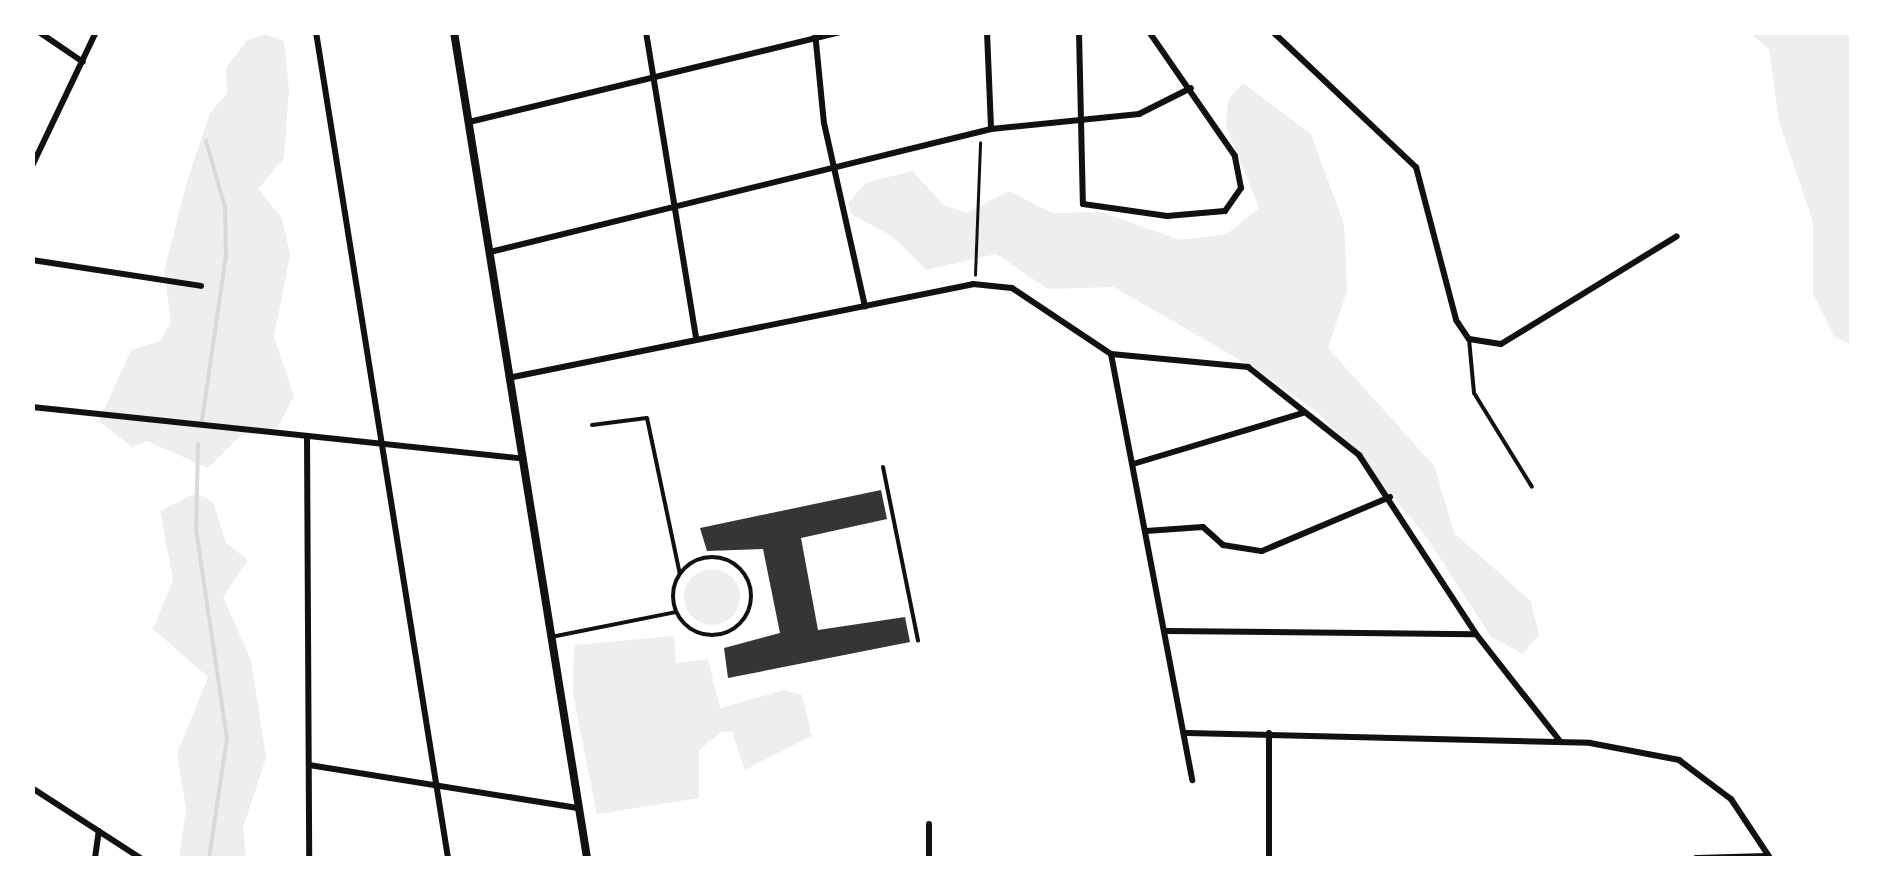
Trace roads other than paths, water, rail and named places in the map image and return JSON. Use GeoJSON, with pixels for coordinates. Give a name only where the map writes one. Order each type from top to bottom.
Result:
{"type":"FeatureCollection","features":[{"type":"Feature","properties":{"kind":"street"},"geometry":{"type":"LineString","coordinates":[[39,32],[83,62]]}},
{"type":"Feature","properties":{"kind":"street"},"geometry":{"type":"LineString","coordinates":[[32,166],[96,32]]}},
{"type":"Feature","properties":{"kind":"street"},"geometry":{"type":"LineString","coordinates":[[316,32],[448,858]]}},
{"type":"Feature","properties":{"kind":"street"},"geometry":{"type":"LineString","coordinates":[[454,32],[514,377],[587,858]]}},
{"type":"Feature","properties":{"kind":"street"},"geometry":{"type":"LineString","coordinates":[[646,32],[671,214],[696,337]]}},
{"type":"Feature","properties":{"kind":"street"},"geometry":{"type":"LineString","coordinates":[[469,122],[840,32]]}},
{"type":"Feature","properties":{"kind":"street"},"geometry":{"type":"LineString","coordinates":[[987,32],[991,129]]}},
{"type":"Feature","properties":{"kind":"street"},"geometry":{"type":"LineString","coordinates":[[1079,32],[1086,118],[1084,204],[1202,215],[1238,197],[1234,156],[1149,32]]}},
{"type":"Feature","properties":{"kind":"street"},"geometry":{"type":"LineString","coordinates":[[1273,32],[1416,167],[1456,320],[1469,339],[1501,344],[1676,236]]}},
{"type":"Feature","properties":{"kind":"street"},"geometry":{"type":"LineString","coordinates":[[816,35],[836,172],[865,306]]}},
{"type":"Feature","properties":{"kind":"street"},"geometry":{"type":"LineString","coordinates":[[490,252],[671,214],[991,129],[1140,114],[1191,88]]}},
{"type":"Feature","properties":{"kind":"street"},"geometry":{"type":"LineString","coordinates":[[32,260],[200,286]]}},
{"type":"Feature","properties":{"kind":"street"},"geometry":{"type":"LineString","coordinates":[[514,377],[696,337],[976,284],[1012,288],[1111,354],[1248,367],[1360,454],[1476,634],[1560,742]]}},
{"type":"Feature","properties":{"kind":"street"},"geometry":{"type":"LineString","coordinates":[[1111,354],[1187,732],[1192,780]]}},
{"type":"Feature","properties":{"kind":"street"},"geometry":{"type":"LineString","coordinates":[[32,408],[524,459]]}},
{"type":"Feature","properties":{"kind":"street"},"geometry":{"type":"LineString","coordinates":[[1133,464],[1304,412]]}},
{"type":"Feature","properties":{"kind":"street"},"geometry":{"type":"LineString","coordinates":[[307,436],[309,858]]}},
{"type":"Feature","properties":{"kind":"street"},"geometry":{"type":"LineString","coordinates":[[1146,531],[1203,527],[1224,545],[1262,552],[1390,497]]}},
{"type":"Feature","properties":{"kind":"street"},"geometry":{"type":"LineString","coordinates":[[1166,630],[1476,634]]}},
{"type":"Feature","properties":{"kind":"street"},"geometry":{"type":"LineString","coordinates":[[1187,732],[1560,742],[1691,766],[1731,799],[1769,857]]}},
{"type":"Feature","properties":{"kind":"street"},"geometry":{"type":"LineString","coordinates":[[1269,733],[1269,858]]}},
{"type":"Feature","properties":{"kind":"street"},"geometry":{"type":"LineString","coordinates":[[310,765],[437,782],[578,808]]}},
{"type":"Feature","properties":{"kind":"street"},"geometry":{"type":"LineString","coordinates":[[32,788],[140,858]]}},
{"type":"Feature","properties":{"kind":"street"},"geometry":{"type":"LineString","coordinates":[[929,824],[930,858]]}},
{"type":"Feature","properties":{"kind":"street"},"geometry":{"type":"LineString","coordinates":[[95,858],[98,831]]}},
{"type":"Feature","properties":{"kind":"street"},"geometry":{"type":"LineString","coordinates":[[1696,858],[1769,857]]}},
{"type":"Feature","properties":{"kind":"lane"},"geometry":{"type":"LineString","coordinates":[[1469,339],[1474,392],[1532,487]]}},
{"type":"Feature","properties":{"kind":"lane"},"geometry":{"type":"LineString","coordinates":[[592,426],[647,418],[680,574],[676,612],[694,632],[721,634],[743,620],[751,598],[744,574],[724,559],[700,559],[680,574]]}},
{"type":"Feature","properties":{"kind":"lane"},"geometry":{"type":"LineString","coordinates":[[883,467],[918,640]]}},
{"type":"Feature","properties":{"kind":"lane"},"geometry":{"type":"LineString","coordinates":[[551,638],[676,612]]}},
{"type":"Feature","properties":{"kind":"waterway"},"geometry":{"type":"LineString","coordinates":[[202,420],[226,256],[225,207],[206,141]]}},
{"type":"Feature","properties":{"kind":"waterway"},"geometry":{"type":"LineString","coordinates":[[198,444],[196,529],[227,738],[209,858]]}}]}
